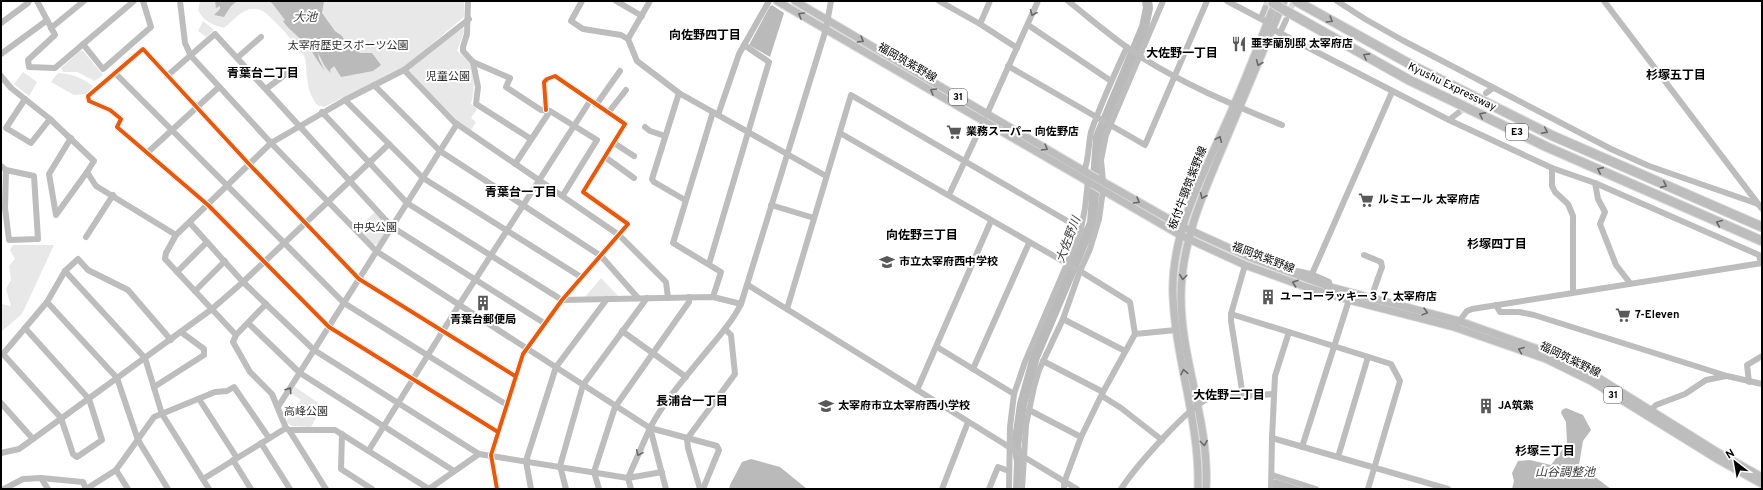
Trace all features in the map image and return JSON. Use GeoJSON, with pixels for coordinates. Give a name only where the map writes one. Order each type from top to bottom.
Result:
{"type":"FeatureCollection","features":[{"type":"Feature","properties":{"kind":"highway","name":"Kyushu Expressway"},"geometry":{"type":"LineString","coordinates":[[1296,1],[1417,68],[1553,136],[1761,227]]}},
{"type":"Feature","properties":{"kind":"highway","name":"Kyushu Expressway"},"geometry":{"type":"LineString","coordinates":[[1271,3],[1286,15],[1456,103],[1548,147],[1758,240]]}},
{"type":"Feature","properties":{"kind":"main road","name":"福岡筑紫野線"},"geometry":{"type":"LineString","coordinates":[[777,1],[1087,175],[1103,190],[1180,235],[1245,265],[1349,300],[1457,324],[1546,359],[1591,381],[1717,459],[1762,484]]}},
{"type":"Feature","properties":{"kind":"main road","name":"福岡筑紫野線"},"geometry":{"type":"LineString","coordinates":[[795,1],[985,117],[1087,175],[1103,181],[1183,227],[1250,257],[1330,287],[1371,298],[1549,353],[1594,375],[1719,453],[1762,477]]}},
{"type":"Feature","properties":{"kind":"main road","name":"板付牛頸筑紫野線"},"geometry":{"type":"LineString","coordinates":[[1198,489],[1197,444],[1192,410],[1176,330],[1173,296],[1175,267],[1180,235],[1199,182],[1237,107],[1284,1]]}},
{"type":"Feature","properties":{"kind":"main road","name":"板付牛頸筑紫野線"},"geometry":{"type":"LineString","coordinates":[[1206,489],[1207,469],[1198,404],[1182,317],[1181,293],[1189,239],[1194,217],[1237,107],[1264,20],[1271,3]]}},
{"type":"Feature","properties":{"kind":"street"},"geometry":{"type":"LineString","coordinates":[[1,23],[29,1]]}},
{"type":"Feature","properties":{"kind":"street"},"geometry":{"type":"LineString","coordinates":[[37,1],[55,36],[28,60],[29,67],[56,68],[134,1]]}},
{"type":"Feature","properties":{"kind":"street"},"geometry":{"type":"LineString","coordinates":[[51,28],[84,1]]}},
{"type":"Feature","properties":{"kind":"street"},"geometry":{"type":"LineString","coordinates":[[83,44],[103,69],[151,27],[143,1]]}},
{"type":"Feature","properties":{"kind":"street"},"geometry":{"type":"LineString","coordinates":[[180,1],[185,43],[191,56],[271,143],[376,252],[650,428],[717,446],[719,450],[704,489]]}},
{"type":"Feature","properties":{"kind":"street"},"geometry":{"type":"LineString","coordinates":[[468,1],[469,19],[467,34],[462,50],[473,62],[510,78],[506,87],[541,110],[548,110],[597,140],[563,196]]}},
{"type":"Feature","properties":{"kind":"street"},"geometry":{"type":"LineString","coordinates":[[582,1],[571,21],[583,29],[621,35],[628,39],[637,61],[679,93],[826,176]]}},
{"type":"Feature","properties":{"kind":"street"},"geometry":{"type":"LineString","coordinates":[[616,1],[642,16]]}},
{"type":"Feature","properties":{"kind":"street"},"geometry":{"type":"LineString","coordinates":[[628,39],[650,1]]}},
{"type":"Feature","properties":{"kind":"street"},"geometry":{"type":"LineString","coordinates":[[713,297],[721,272],[673,243],[685,200],[715,113],[738,54],[769,1]]}},
{"type":"Feature","properties":{"kind":"street"},"geometry":{"type":"LineString","coordinates":[[631,489],[628,478],[655,418],[725,329],[742,304],[826,29],[831,1]]}},
{"type":"Feature","properties":{"kind":"street"},"geometry":{"type":"LineString","coordinates":[[940,1],[980,24],[1017,48]]}},
{"type":"Feature","properties":{"kind":"street"},"geometry":{"type":"LineString","coordinates":[[980,24],[990,1]]}},
{"type":"Feature","properties":{"kind":"street"},"geometry":{"type":"LineString","coordinates":[[949,195],[1038,1]]}},
{"type":"Feature","properties":{"kind":"street"},"geometry":{"type":"LineString","coordinates":[[1068,1],[1139,56],[1237,107],[1282,125]]}},
{"type":"Feature","properties":{"kind":"street"},"geometry":{"type":"LineString","coordinates":[[1103,181],[1101,160],[1109,124],[1163,1]]}},
{"type":"Feature","properties":{"kind":"street"},"geometry":{"type":"LineString","coordinates":[[1008,66],[1145,145],[1207,1]]}},
{"type":"Feature","properties":{"kind":"street"},"geometry":{"type":"LineString","coordinates":[[1227,1],[1264,20],[1271,3]]}},
{"type":"Feature","properties":{"kind":"street"},"geometry":{"type":"LineString","coordinates":[[1338,1],[1390,33],[1611,149],[1649,166],[1760,206]]}},
{"type":"Feature","properties":{"kind":"street"},"geometry":{"type":"LineString","coordinates":[[1604,1],[1760,206]]}},
{"type":"Feature","properties":{"kind":"street"},"geometry":{"type":"LineString","coordinates":[[1280,33],[1286,15]]}},
{"type":"Feature","properties":{"kind":"street"},"geometry":{"type":"LineString","coordinates":[[236,335],[165,259],[166,253],[176,235],[271,143],[322,112],[404,70],[469,19]]}},
{"type":"Feature","properties":{"kind":"street"},"geometry":{"type":"LineString","coordinates":[[1,54],[46,21]]}},
{"type":"Feature","properties":{"kind":"street"},"geometry":{"type":"LineString","coordinates":[[1028,25],[1111,81]]}},
{"type":"Feature","properties":{"kind":"street"},"geometry":{"type":"LineString","coordinates":[[1272,29],[1448,120],[1552,168],[1595,183],[1760,253],[1762,263],[1573,292],[1469,310],[1457,324]]}},
{"type":"Feature","properties":{"kind":"street"},"geometry":{"type":"LineString","coordinates":[[167,76],[216,34],[298,126],[392,227],[544,323]]}},
{"type":"Feature","properties":{"kind":"street"},"geometry":{"type":"LineString","coordinates":[[237,58],[261,37]]}},
{"type":"Feature","properties":{"kind":"street"},"geometry":{"type":"LineString","coordinates":[[709,264],[769,62],[744,45]]}},
{"type":"Feature","properties":{"kind":"street"},"geometry":{"type":"LineString","coordinates":[[1010,489],[1010,426],[1014,394],[1025,362],[1081,228],[1086,208],[1086,166],[1088,147],[1111,81],[1128,48]]}},
{"type":"Feature","properties":{"kind":"street"},"geometry":{"type":"LineString","coordinates":[[498,432],[329,327],[208,205],[118,127],[121,119],[110,110],[89,101],[88,96],[143,49],[304,224],[359,279],[515,376]]}},
{"type":"Feature","properties":{"kind":"street"},"geometry":{"type":"LineString","coordinates":[[473,62],[478,87],[476,104],[531,139]]}},
{"type":"Feature","properties":{"kind":"street"},"geometry":{"type":"LineString","coordinates":[[404,70],[457,124],[619,235],[666,282],[668,298]]}},
{"type":"Feature","properties":{"kind":"street"},"geometry":{"type":"LineString","coordinates":[[596,105],[620,71]]}},
{"type":"Feature","properties":{"kind":"street"},"geometry":{"type":"LineString","coordinates":[[115,74],[344,302],[507,405]]}},
{"type":"Feature","properties":{"kind":"street"},"geometry":{"type":"LineString","coordinates":[[266,90],[286,74]]}},
{"type":"Feature","properties":{"kind":"street"},"geometry":{"type":"LineString","coordinates":[[497,489],[491,455],[515,376],[526,348],[562,300],[628,224],[583,192],[625,124],[555,76],[544,82],[548,110],[514,164]]}},
{"type":"Feature","properties":{"kind":"street"},"geometry":{"type":"LineString","coordinates":[[2,79],[11,88],[50,118],[71,138],[94,161],[56,215],[49,174],[71,138]]}},
{"type":"Feature","properties":{"kind":"street"},"geometry":{"type":"LineString","coordinates":[[374,85],[440,151],[601,256],[638,298]]}},
{"type":"Feature","properties":{"kind":"street"},"geometry":{"type":"LineString","coordinates":[[147,153],[219,87]]}},
{"type":"Feature","properties":{"kind":"street"},"geometry":{"type":"LineString","coordinates":[[1486,93],[1493,88]]}},
{"type":"Feature","properties":{"kind":"street"},"geometry":{"type":"LineString","coordinates":[[608,113],[626,90]]}},
{"type":"Feature","properties":{"kind":"street"},"geometry":{"type":"LineString","coordinates":[[1312,274],[1392,92]]}},
{"type":"Feature","properties":{"kind":"street"},"geometry":{"type":"LineString","coordinates":[[679,93],[652,179],[654,182],[685,200]]}},
{"type":"Feature","properties":{"kind":"street"},"geometry":{"type":"LineString","coordinates":[[787,309],[851,95],[1081,228]]}},
{"type":"Feature","properties":{"kind":"street"},"geometry":{"type":"LineString","coordinates":[[25,99],[6,128],[31,143],[50,118]]}},
{"type":"Feature","properties":{"kind":"street"},"geometry":{"type":"LineString","coordinates":[[345,100],[423,178],[581,277]]}},
{"type":"Feature","properties":{"kind":"street"},"geometry":{"type":"LineString","coordinates":[[368,450],[590,101]]}},
{"type":"Feature","properties":{"kind":"street"},"geometry":{"type":"LineString","coordinates":[[322,112],[407,203],[562,300],[713,297],[742,304]]}},
{"type":"Feature","properties":{"kind":"street"},"geometry":{"type":"LineString","coordinates":[[1448,120],[1458,113]]}},
{"type":"Feature","properties":{"kind":"street"},"geometry":{"type":"LineString","coordinates":[[278,407],[457,124]]}},
{"type":"Feature","properties":{"kind":"street"},"geometry":{"type":"LineString","coordinates":[[645,127],[650,131],[665,136]]}},
{"type":"Feature","properties":{"kind":"street"},"geometry":{"type":"LineString","coordinates":[[840,133],[1080,271],[1130,302],[1136,334],[1102,394],[1081,437],[1064,486]]}},
{"type":"Feature","properties":{"kind":"street"},"geometry":{"type":"LineString","coordinates":[[614,143],[634,156]]}},
{"type":"Feature","properties":{"kind":"street"},"geometry":{"type":"LineString","coordinates":[[2,452],[19,449],[212,309],[243,282],[390,144]]}},
{"type":"Feature","properties":{"kind":"street"},"geometry":{"type":"LineString","coordinates":[[605,158],[634,178]]}},
{"type":"Feature","properties":{"kind":"street"},"geometry":{"type":"LineString","coordinates":[[3,168],[34,176],[38,239],[9,240],[3,207],[3,168]]}},
{"type":"Feature","properties":{"kind":"street"},"geometry":{"type":"LineString","coordinates":[[1552,168],[1552,186],[1555,192],[1568,204],[1573,216],[1573,292]]}},
{"type":"Feature","properties":{"kind":"street"},"geometry":{"type":"LineString","coordinates":[[87,172],[96,186],[113,195],[176,235]]}},
{"type":"Feature","properties":{"kind":"street"},"geometry":{"type":"LineString","coordinates":[[1595,183],[1598,199],[1605,212],[1600,224],[1614,261],[1630,283]]}},
{"type":"Feature","properties":{"kind":"street"},"geometry":{"type":"LineString","coordinates":[[1022,489],[1026,425],[1034,387],[1043,361],[1063,318],[1080,271],[1090,249],[1095,233],[1103,190]]}},
{"type":"Feature","properties":{"kind":"street"},"geometry":{"type":"LineString","coordinates":[[86,237],[113,195]]}},
{"type":"Feature","properties":{"kind":"street"},"geometry":{"type":"LineString","coordinates":[[771,205],[814,218]]}},
{"type":"Feature","properties":{"kind":"street"},"geometry":{"type":"LineString","coordinates":[[917,390],[991,221]]}},
{"type":"Feature","properties":{"kind":"street"},"geometry":{"type":"LineString","coordinates":[[190,223],[243,282],[314,350],[397,404],[479,454],[628,478],[662,472]]}},
{"type":"Feature","properties":{"kind":"street"},"geometry":{"type":"LineString","coordinates":[[176,272],[207,242]]}},
{"type":"Feature","properties":{"kind":"street"},"geometry":{"type":"LineString","coordinates":[[973,369],[1029,243]]}},
{"type":"Feature","properties":{"kind":"street"},"geometry":{"type":"LineString","coordinates":[[1364,255],[1381,262],[1382,267],[1371,298]]}},
{"type":"Feature","properties":{"kind":"street"},"geometry":{"type":"LineString","coordinates":[[25,328],[89,399],[102,440],[77,456],[73,454],[61,418],[2,354],[46,302],[65,271],[78,259],[88,270],[128,290],[171,340]]}},
{"type":"Feature","properties":{"kind":"street"},"geometry":{"type":"LineString","coordinates":[[195,291],[225,262]]}},
{"type":"Feature","properties":{"kind":"street"},"geometry":{"type":"LineString","coordinates":[[1243,396],[1231,314],[1245,265]]}},
{"type":"Feature","properties":{"kind":"street"},"geometry":{"type":"LineString","coordinates":[[1286,271],[1294,270],[1312,274],[1330,282],[1330,287]]}},
{"type":"Feature","properties":{"kind":"street"},"geometry":{"type":"LineString","coordinates":[[65,271],[145,358],[162,414],[209,489]]}},
{"type":"Feature","properties":{"kind":"street"},"geometry":{"type":"LineString","coordinates":[[748,285],[1024,456],[1064,486],[1077,489]]}},
{"type":"Feature","properties":{"kind":"street"},"geometry":{"type":"LineString","coordinates":[[599,489],[594,472],[615,406],[689,302],[689,297]]}},
{"type":"Feature","properties":{"kind":"street"},"geometry":{"type":"LineString","coordinates":[[566,489],[560,466],[582,385],[647,298]]}},
{"type":"Feature","properties":{"kind":"street"},"geometry":{"type":"LineString","coordinates":[[531,489],[526,461],[556,367],[607,299]]}},
{"type":"Feature","properties":{"kind":"street"},"geometry":{"type":"LineString","coordinates":[[1302,447],[1349,300]]}},
{"type":"Feature","properties":{"kind":"street"},"geometry":{"type":"LineString","coordinates":[[46,302],[117,378],[138,440],[168,489]]}},
{"type":"Feature","properties":{"kind":"street"},"geometry":{"type":"LineString","coordinates":[[266,304],[236,335],[233,342],[250,372],[272,394],[287,429],[326,489]]}},
{"type":"Feature","properties":{"kind":"street"},"geometry":{"type":"LineString","coordinates":[[1496,305],[1500,312],[1519,312],[1534,315],[1727,376],[1762,384]]}},
{"type":"Feature","properties":{"kind":"street"},"geometry":{"type":"LineString","coordinates":[[1231,314],[1391,364],[1400,381],[1368,489]]}},
{"type":"Feature","properties":{"kind":"street"},"geometry":{"type":"LineString","coordinates":[[1063,318],[1125,351]]}},
{"type":"Feature","properties":{"kind":"street"},"geometry":{"type":"LineString","coordinates":[[248,323],[300,373],[454,471]]}},
{"type":"Feature","properties":{"kind":"street"},"geometry":{"type":"LineString","coordinates":[[700,489],[688,448],[688,439],[735,374],[731,335],[725,329]]}},
{"type":"Feature","properties":{"kind":"street"},"geometry":{"type":"LineString","coordinates":[[1136,334],[1176,330]]}},
{"type":"Feature","properties":{"kind":"street"},"geometry":{"type":"LineString","coordinates":[[622,331],[686,378]]}},
{"type":"Feature","properties":{"kind":"street"},"geometry":{"type":"LineString","coordinates":[[154,387],[204,355],[204,349],[181,332]]}},
{"type":"Feature","properties":{"kind":"street"},"geometry":{"type":"LineString","coordinates":[[1271,489],[1275,376],[1289,332]]}},
{"type":"Feature","properties":{"kind":"street"},"geometry":{"type":"LineString","coordinates":[[937,347],[1014,394]]}},
{"type":"Feature","properties":{"kind":"street"},"geometry":{"type":"LineString","coordinates":[[1749,382],[1747,365],[1762,356]]}},
{"type":"Feature","properties":{"kind":"street"},"geometry":{"type":"LineString","coordinates":[[1338,457],[1368,357]]}},
{"type":"Feature","properties":{"kind":"street"},"geometry":{"type":"LineString","coordinates":[[1043,361],[1102,394],[1162,440]]}},
{"type":"Feature","properties":{"kind":"street"},"geometry":{"type":"LineString","coordinates":[[1650,411],[1656,405],[1685,394],[1706,380],[1727,376]]}},
{"type":"Feature","properties":{"kind":"street"},"geometry":{"type":"LineString","coordinates":[[7,488],[24,479],[41,478],[83,482],[86,489],[116,470],[154,417],[214,392],[227,391],[234,386],[269,438]]}},
{"type":"Feature","properties":{"kind":"street"},"geometry":{"type":"LineString","coordinates":[[1121,489],[1126,481],[1162,440],[1198,404],[1211,398],[1274,394]]}},
{"type":"Feature","properties":{"kind":"street"},"geometry":{"type":"LineString","coordinates":[[199,398],[251,489]]}},
{"type":"Feature","properties":{"kind":"street"},"geometry":{"type":"LineString","coordinates":[[1,403],[33,439]]}},
{"type":"Feature","properties":{"kind":"street"},"geometry":{"type":"LineString","coordinates":[[1029,410],[1081,437]]}},
{"type":"Feature","properties":{"kind":"street"},"geometry":{"type":"LineString","coordinates":[[942,489],[968,422]]}},
{"type":"Feature","properties":{"kind":"street"},"geometry":{"type":"LineString","coordinates":[[650,428],[666,489]]}},
{"type":"Feature","properties":{"kind":"street"},"geometry":{"type":"LineString","coordinates":[[203,479],[269,438],[287,429],[335,430],[429,489],[479,454]]}},
{"type":"Feature","properties":{"kind":"street"},"geometry":{"type":"LineString","coordinates":[[342,434],[341,469],[372,489]]}},
{"type":"Feature","properties":{"kind":"street"},"geometry":{"type":"LineString","coordinates":[[1272,438],[1448,489]]}},
{"type":"Feature","properties":{"kind":"street"},"geometry":{"type":"LineString","coordinates":[[261,443],[290,489]]}},
{"type":"Feature","properties":{"kind":"street"},"geometry":{"type":"LineString","coordinates":[[989,489],[998,467],[1009,471]]}},
{"type":"Feature","properties":{"kind":"street"},"geometry":{"type":"LineString","coordinates":[[116,470],[128,489]]}},
{"type":"Feature","properties":{"kind":"street"},"geometry":{"type":"LineString","coordinates":[[1272,475],[1316,489]]}},
{"type":"Feature","properties":{"kind":"street"},"geometry":{"type":"LineString","coordinates":[[41,478],[48,489]]}},
{"type":"Feature","properties":{"kind":"green space","name":"太宰府歴史スポーツ公園"},"geometry":{"type":"Polygon","coordinates":[[[200,1],[464,1],[464,17],[405,67],[324,107],[317,105],[310,93],[305,58],[303,54],[268,15],[260,10],[248,10],[241,13],[224,28],[212,24],[200,14],[198,10],[200,1]]]}},
{"type":"Feature","properties":{"kind":"green space"},"geometry":{"type":"Polygon","coordinates":[[[203,21],[214,30],[206,37],[198,31],[203,21]]]}},
{"type":"Feature","properties":{"kind":"green space","name":"児童公園"},"geometry":{"type":"Polygon","coordinates":[[[463,25],[464,32],[457,51],[471,63],[472,68],[474,89],[471,104],[477,109],[471,118],[476,122],[471,130],[456,121],[407,70],[463,25]]]}},
{"type":"Feature","properties":{"kind":"green space"},"geometry":{"type":"Polygon","coordinates":[[[80,51],[83,51],[103,75],[95,81],[77,72],[63,72],[61,68],[80,51]]]}},
{"type":"Feature","properties":{"kind":"green space"},"geometry":{"type":"Polygon","coordinates":[[[23,72],[37,82],[29,96],[14,84],[23,72]]]}},
{"type":"Feature","properties":{"kind":"green space"},"geometry":{"type":"Polygon","coordinates":[[[58,73],[76,76],[93,86],[86,94],[74,95],[51,82],[58,73]]]}},
{"type":"Feature","properties":{"kind":"green space","name":"中央公園"},"geometry":{"type":"Polygon","coordinates":[[[375,212],[388,226],[388,228],[379,244],[373,245],[358,228],[375,212]]]}},
{"type":"Feature","properties":{"kind":"green space"},"geometry":{"type":"Polygon","coordinates":[[[13,245],[54,245],[22,314],[1,332],[1,304],[11,306],[6,289],[11,280],[9,266],[15,259],[10,250],[13,245]]]}},
{"type":"Feature","properties":{"kind":"green space"},"geometry":{"type":"Polygon","coordinates":[[[601,278],[618,296],[585,297],[601,278]]]}},
{"type":"Feature","properties":{"kind":"green space","name":"高峰公園"},"geometry":{"type":"Polygon","coordinates":[[[295,387],[323,406],[311,427],[292,426],[286,422],[301,400],[291,393],[295,387]]]}},
{"type":"Feature","properties":{"kind":"water"},"geometry":{"type":"Polygon","coordinates":[[[215,1],[237,1],[231,6],[224,17],[214,15],[220,9],[220,6],[216,8],[215,1]]]}},
{"type":"Feature","properties":{"kind":"water","name":"大池"},"geometry":{"type":"Polygon","coordinates":[[[268,1],[324,1],[322,13],[335,31],[342,36],[347,44],[357,49],[360,53],[372,53],[381,65],[373,71],[341,77],[334,66],[330,70],[331,73],[327,69],[318,53],[319,59],[325,71],[307,45],[286,25],[283,21],[285,20],[272,3],[268,1]]]}},
{"type":"Feature","properties":{"kind":"water"},"geometry":{"type":"Polygon","coordinates":[[[772,5],[784,13],[770,57],[749,45],[770,6],[772,5]]]}},
{"type":"Feature","properties":{"kind":"water","name":"山谷調整池"},"geometry":{"type":"Polygon","coordinates":[[[1566,408],[1583,415],[1591,430],[1583,441],[1579,465],[1611,489],[1512,489],[1514,481],[1512,473],[1518,461],[1530,460],[1551,465],[1567,443],[1566,422],[1561,413],[1562,410],[1566,408]]]}},
{"type":"Feature","properties":{"kind":"water"},"geometry":{"type":"Polygon","coordinates":[[[751,459],[780,467],[807,489],[729,489],[742,462],[751,459]]]}},
{"type":"Feature","properties":{"kind":"water"},"geometry":{"type":"Polygon","coordinates":[[[1275,479],[1306,489],[1273,489],[1273,482],[1275,479]]]}},
{"type":"Feature","properties":{"kind":"waterway","name":"大佐野川"},"geometry":{"type":"LineString","coordinates":[[1018,489],[1019,461],[1016,446],[1022,404],[1035,357],[1092,223],[1098,137],[1144,27],[1148,8],[1147,1]]}},
{"type":"Feature","properties":{"kind":"tunnel"},"geometry":{"type":"LineString","coordinates":[[1265,8],[1268,1]]}},
{"type":"Feature","properties":{"kind":"tunnel"},"geometry":{"type":"LineString","coordinates":[[1287,16],[1294,1]]}},
{"type":"Feature","properties":{"kind":"tunnel"},"geometry":{"type":"LineString","coordinates":[[1458,113],[1481,97]]}},
{"type":"Feature","properties":{"kind":"cycle path"},"geometry":{"type":"LineString","coordinates":[[498,432],[329,327],[208,205],[117,127],[121,119],[110,110],[89,101],[88,96],[143,49],[249,164],[359,279],[515,376]]}},
{"type":"Feature","properties":{"kind":"cycle path"},"geometry":{"type":"LineString","coordinates":[[497,489],[491,455],[523,354],[562,300],[628,224],[583,192],[625,124],[555,76],[544,82],[546,110]]}},
{"type":"Feature","properties":{"kind":"place","name":"亜李蘭別邸 太宰府店"},"geometry":{"type":"Point","coordinates":[1239,44]}},
{"type":"Feature","properties":{"kind":"place","name":"業務スーパー 向佐野店"},"geometry":{"type":"Point","coordinates":[954,132]}},
{"type":"Feature","properties":{"kind":"place","name":"ルミエール 太宰府店"},"geometry":{"type":"Point","coordinates":[1366,200]}},
{"type":"Feature","properties":{"kind":"place","name":"市立太宰府西中学校"},"geometry":{"type":"Point","coordinates":[887,262]}},
{"type":"Feature","properties":{"kind":"place","name":"ユーコーラッキー３７ 太宰府店"},"geometry":{"type":"Point","coordinates":[1268,297]}},
{"type":"Feature","properties":{"kind":"place","name":"青葉台郵便局"},"geometry":{"type":"Point","coordinates":[483,303]}},
{"type":"Feature","properties":{"kind":"place","name":"7-Eleven"},"geometry":{"type":"Point","coordinates":[1623,315]}},
{"type":"Feature","properties":{"kind":"place","name":"太宰府市立太宰府西小学校"},"geometry":{"type":"Point","coordinates":[826,406]}},
{"type":"Feature","properties":{"kind":"place","name":"JA筑紫"},"geometry":{"type":"Point","coordinates":[1486,406]}},
{"type":"Feature","properties":{"kind":"district","name":"向佐野四丁目"},"geometry":{"type":"Point","coordinates":[705,36]}},
{"type":"Feature","properties":{"kind":"district","name":"大佐野一丁目"},"geometry":{"type":"Point","coordinates":[1182,54]}},
{"type":"Feature","properties":{"kind":"district","name":"青葉台二丁目"},"geometry":{"type":"Point","coordinates":[263,74]}},
{"type":"Feature","properties":{"kind":"district","name":"杉塚五丁目"},"geometry":{"type":"Point","coordinates":[1676,76]}},
{"type":"Feature","properties":{"kind":"district","name":"青葉台一丁目"},"geometry":{"type":"Point","coordinates":[521,193]}},
{"type":"Feature","properties":{"kind":"district","name":"向佐野三丁目"},"geometry":{"type":"Point","coordinates":[922,236]}},
{"type":"Feature","properties":{"kind":"district","name":"杉塚四丁目"},"geometry":{"type":"Point","coordinates":[1497,245]}},
{"type":"Feature","properties":{"kind":"district","name":"大佐野二丁目"},"geometry":{"type":"Point","coordinates":[1229,396]}},
{"type":"Feature","properties":{"kind":"district","name":"長浦台一丁目"},"geometry":{"type":"Point","coordinates":[692,402]}},
{"type":"Feature","properties":{"kind":"district","name":"杉塚三丁目"},"geometry":{"type":"Point","coordinates":[1545,452]}}]}
